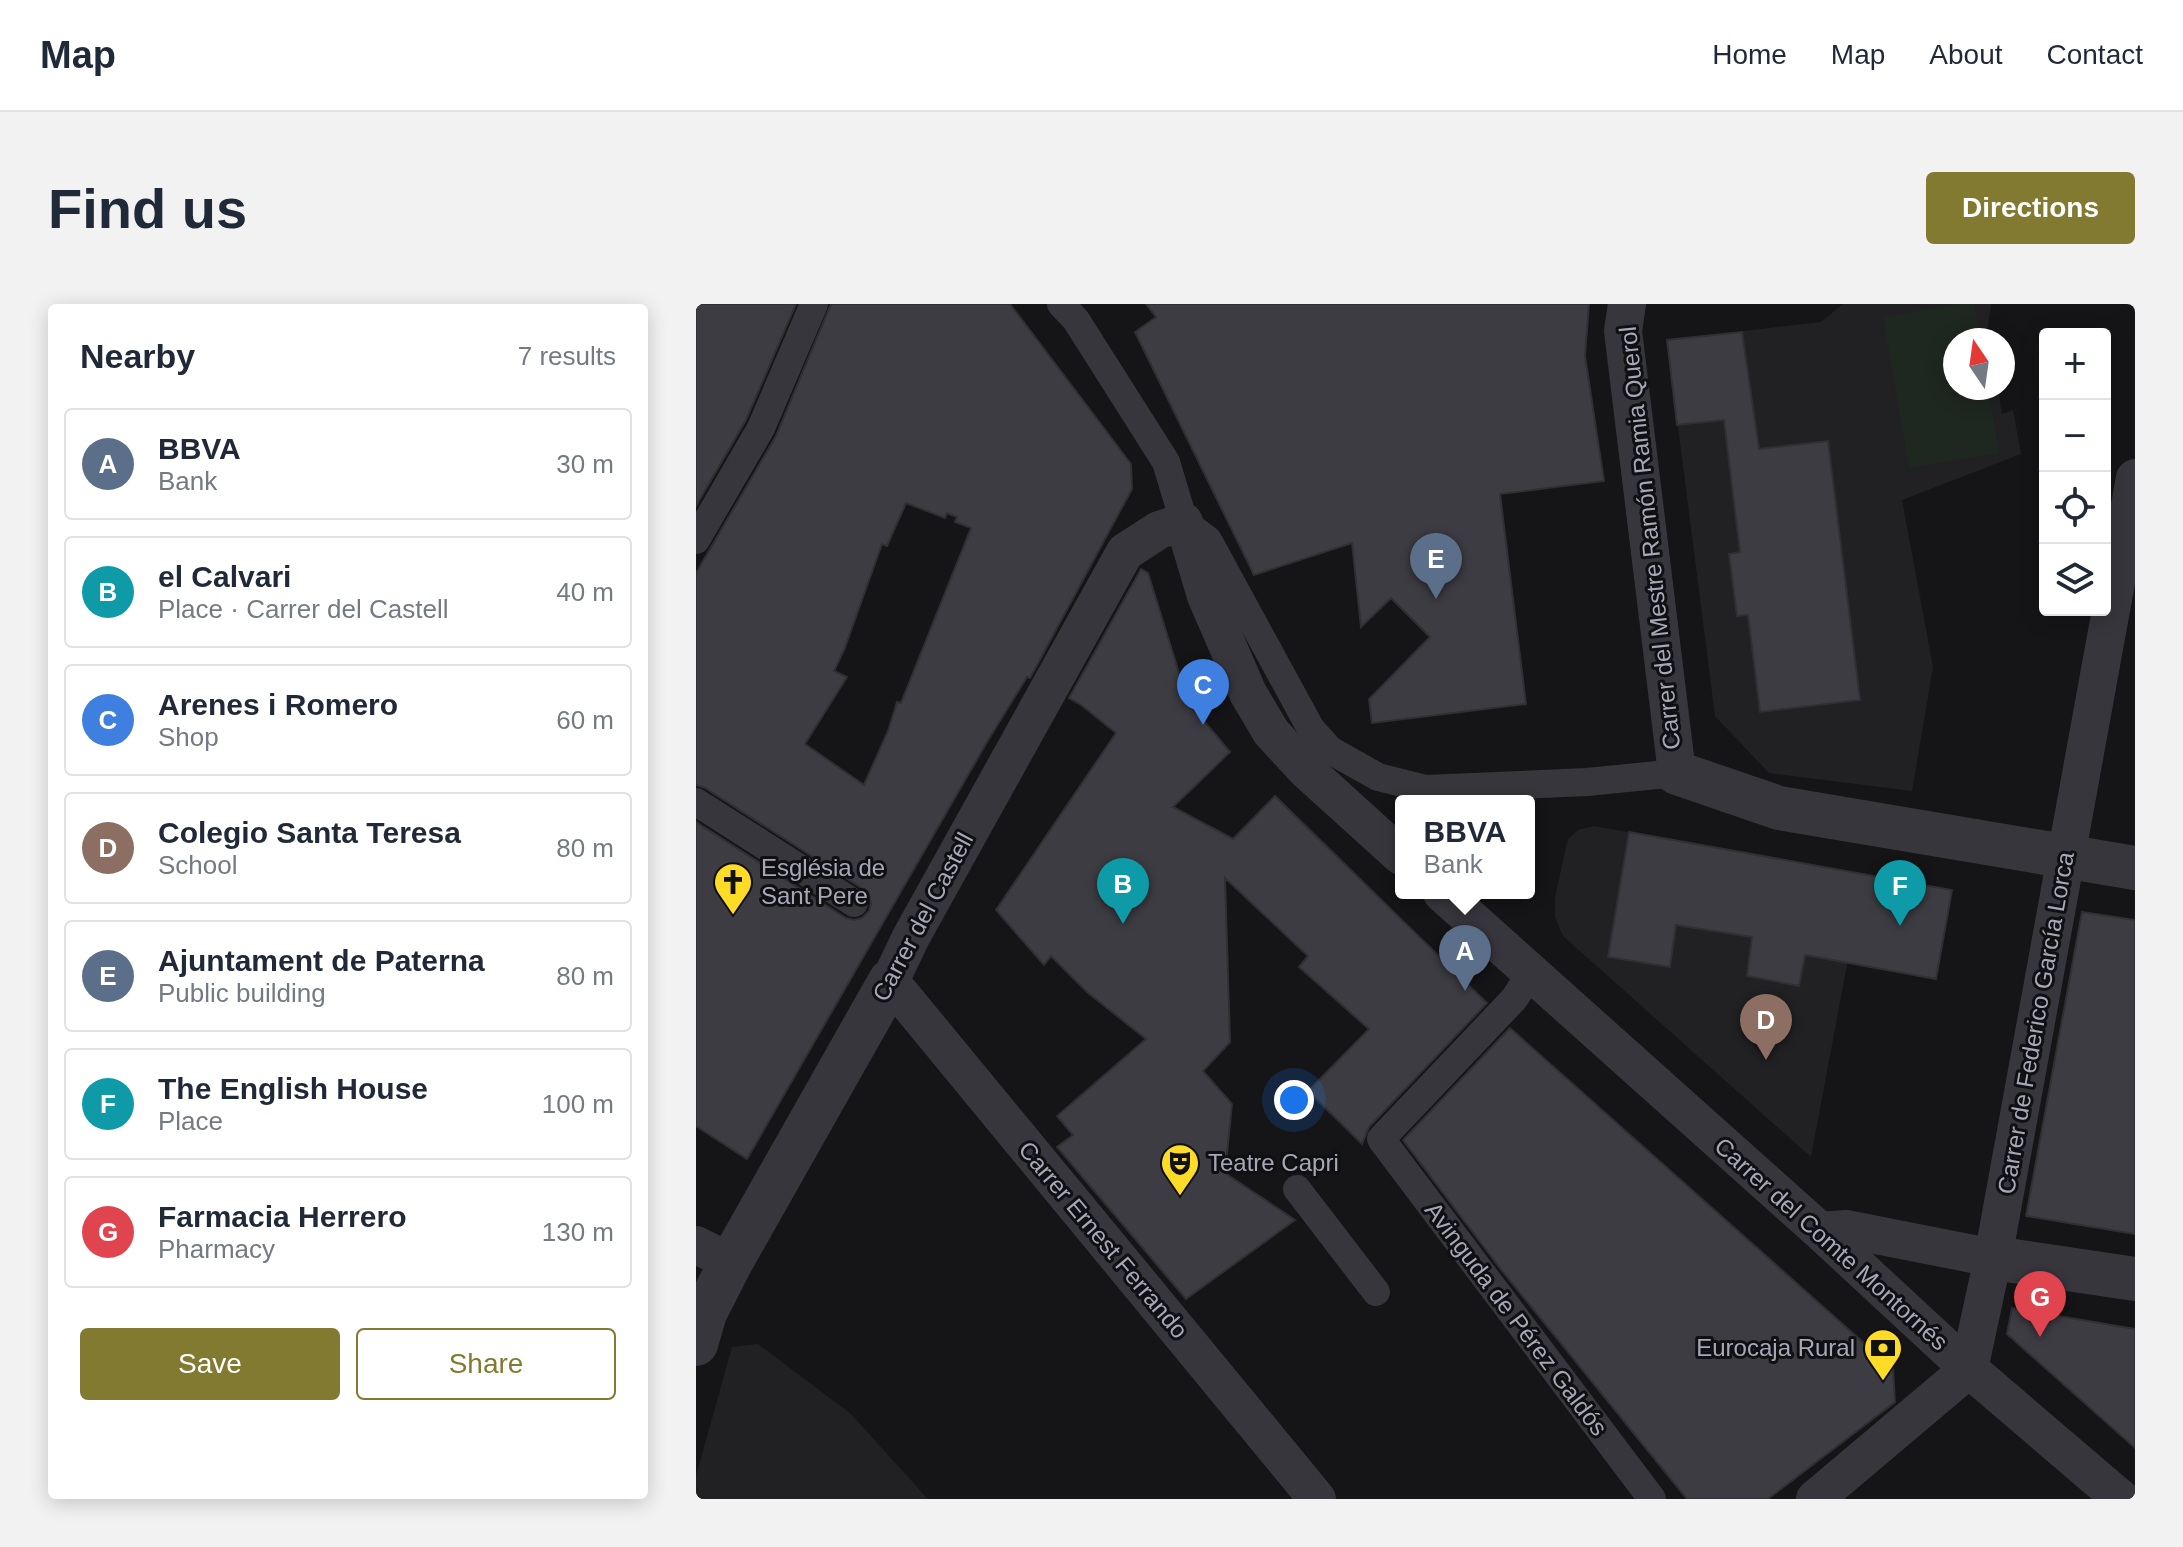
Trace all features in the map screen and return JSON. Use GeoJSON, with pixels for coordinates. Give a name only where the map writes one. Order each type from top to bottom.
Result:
{"type":"FeatureCollection","features":[{"type":"Feature","properties":{"kind":"street"},"geometry":{"type":"LineString","coordinates":[[696,540],[761,428],[814,304]]}},
{"type":"Feature","properties":{"kind":"street","name":"Carrer del Mestre Ramón Ramia Querol"},"geometry":{"type":"LineString","coordinates":[[1627,304],[1623,331],[1677,773]]}},
{"type":"Feature","properties":{"kind":"street"},"geometry":{"type":"LineString","coordinates":[[1076,309],[1166,462],[1206,596],[1248,693],[1271,732],[1318,760],[1426,789],[1587,782],[1677,773],[1779,808],[2135,868]]}},
{"type":"Feature","properties":{"kind":"street","name":"Carrer de Federico García Lorca"},"geometry":{"type":"LineString","coordinates":[[1969,1369],[1993,1258],[2135,478]]}},
{"type":"Feature","properties":{"kind":"street","name":"Carrer del Castell"},"geometry":{"type":"LineString","coordinates":[[696,1344],[705,1313],[714,1253],[890,981],[911,937],[1125,552],[1159,530],[1184,522]]}},
{"type":"Feature","properties":{"kind":"street"},"geometry":{"type":"LineString","coordinates":[[1318,760],[1395,849]]}},
{"type":"Feature","properties":{"kind":"street"},"geometry":{"type":"LineString","coordinates":[[696,802],[854,903]]}},
{"type":"Feature","properties":{"kind":"street","name":"Carrer del Comte Montornés"},"geometry":{"type":"LineString","coordinates":[[1449,899],[1820,1231],[1969,1369],[2121,1499]]}},
{"type":"Feature","properties":{"kind":"street","name":"Avinguda de Pérez Galdós"},"geometry":{"type":"LineString","coordinates":[[1537,979],[1514,999],[1381,1139],[1652,1499]]}},
{"type":"Feature","properties":{"kind":"street","name":"Carrer Ernest Ferrando"},"geometry":{"type":"LineString","coordinates":[[890,981],[1317,1499]]}},
{"type":"Feature","properties":{"kind":"street"},"geometry":{"type":"LineString","coordinates":[[1297,1189],[1376,1292]]}},
{"type":"Feature","properties":{"kind":"street"},"geometry":{"type":"LineString","coordinates":[[1820,1231],[1846,1229],[1993,1258],[2135,1279]]}},
{"type":"Feature","properties":{"kind":"street"},"geometry":{"type":"LineString","coordinates":[[1815,1499],[1969,1369]]}},
{"type":"Feature","properties":{"kind":"shaded area"},"geometry":{"type":"Polygon","coordinates":[[[1843,304],[1991,304],[1988,328],[1943,328],[1943,400],[2000,400],[2002,414],[2013,410],[2021,454],[1902,500],[1933,667],[1912,791],[1769,773],[1715,716],[1667,340],[1821,322],[1843,304]]]}},
{"type":"Feature","properties":{"kind":"shaded area"},"geometry":{"type":"Polygon","coordinates":[[[1974,304],[1978,328],[1943,328],[1943,400],[1990,400],[1999,453],[1909,468],[1883,317],[1974,304]]]}},
{"type":"Feature","properties":{"kind":"shaded area"},"geometry":{"type":"Polygon","coordinates":[[[1594,826],[1864,874],[1811,1157],[1563,936],[1555,917],[1555,897],[1568,839],[1578,830],[1594,826]]]}},
{"type":"Feature","properties":{"kind":"shaded area"},"geometry":{"type":"Polygon","coordinates":[[[758,1344],[851,1414],[928,1499],[696,1499],[696,1476],[732,1347],[758,1344]]]}},
{"type":"Feature","properties":{"kind":"building"},"geometry":{"type":"Polygon","coordinates":[[[696,304],[796,304],[746,420],[696,506],[696,304]]]}},
{"type":"Feature","properties":{"kind":"building"},"geometry":{"type":"Polygon","coordinates":[[[831,304],[1010,304],[1131,464],[1132,489],[1030,678],[1027,677],[987,742],[747,1159],[696,1126],[696,822],[846,918],[862,918],[869,911],[871,903],[863,889],[696,785],[696,573],[776,436],[831,304]],[[906,503],[887,546],[882,544],[834,671],[847,677],[805,744],[864,785],[897,702],[901,703],[971,528],[955,522],[957,517],[947,513],[945,518],[906,503]]]}},
{"type":"Feature","properties":{"kind":"building"},"geometry":{"type":"Polygon","coordinates":[[[1146,304],[1589,304],[1585,356],[1604,481],[1500,494],[1526,704],[1372,723],[1369,699],[1430,637],[1391,598],[1361,627],[1352,543],[1254,575],[1135,332],[1156,317],[1146,304]]]}},
{"type":"Feature","properties":{"kind":"building"},"geometry":{"type":"Polygon","coordinates":[[[1742,332],[1759,449],[1828,441],[1860,700],[1760,712],[1748,615],[1737,616],[1729,554],[1740,552],[1724,420],[1677,425],[1667,340],[1742,332]]]}},
{"type":"Feature","properties":{"kind":"building"},"geometry":{"type":"Polygon","coordinates":[[[1141,569],[1148,573],[1188,702],[1230,752],[1173,807],[1233,839],[1275,796],[1487,1003],[1369,1127],[1362,1144],[1308,1091],[1369,1029],[1299,967],[1308,956],[1225,878],[1230,1042],[1203,1071],[1232,1104],[1225,1173],[1295,1220],[1186,1299],[1057,1147],[1073,1135],[1057,1116],[1146,1039],[1087,992],[1051,956],[1044,965],[996,910],[1116,733],[1069,698],[1141,569]]]}},
{"type":"Feature","properties":{"kind":"building"},"geometry":{"type":"Polygon","coordinates":[[[1629,832],[1952,890],[1936,979],[1805,955],[1799,986],[1747,976],[1752,937],[1676,925],[1670,967],[1608,957],[1629,832]]]}},
{"type":"Feature","properties":{"kind":"building"},"geometry":{"type":"Polygon","coordinates":[[[2082,912],[2135,920],[2135,1234],[2026,1216],[2082,912]]]}},
{"type":"Feature","properties":{"kind":"building"},"geometry":{"type":"Polygon","coordinates":[[[1510,1028],[1893,1369],[1895,1402],[1768,1499],[1687,1499],[1503,1272],[1403,1140],[1510,1028]]]}},
{"type":"Feature","properties":{"kind":"building"},"geometry":{"type":"Polygon","coordinates":[[[2012,1308],[2135,1329],[2135,1448],[2007,1334],[2012,1308]]]}},
{"type":"Feature","properties":{"kind":"place","name":"Ajuntament de Paterna"},"geometry":{"type":"Point","coordinates":[1436,599]}},
{"type":"Feature","properties":{"kind":"place","name":"Arenes i Romero"},"geometry":{"type":"Point","coordinates":[1203,725]}},
{"type":"Feature","properties":{"kind":"place","name":"Església de Sant Pere"},"geometry":{"type":"Point","coordinates":[733,916]}},
{"type":"Feature","properties":{"kind":"place","name":"el Calvari"},"geometry":{"type":"Point","coordinates":[1123,924]}},
{"type":"Feature","properties":{"kind":"place","name":"The English House"},"geometry":{"type":"Point","coordinates":[1900,926]}},
{"type":"Feature","properties":{"kind":"place","name":"BBVA"},"geometry":{"type":"Point","coordinates":[1465,991]}},
{"type":"Feature","properties":{"kind":"place","name":"Colegio Santa Teresa"},"geometry":{"type":"Point","coordinates":[1766,1060]}},
{"type":"Feature","properties":{"kind":"place","name":"Teatre Capri"},"geometry":{"type":"Point","coordinates":[1180,1197]}},
{"type":"Feature","properties":{"kind":"place","name":"Farmacia Herrero"},"geometry":{"type":"Point","coordinates":[2040,1337]}},
{"type":"Feature","properties":{"kind":"place","name":"Eurocaja Rural"},"geometry":{"type":"Point","coordinates":[1883,1382]}}]}
